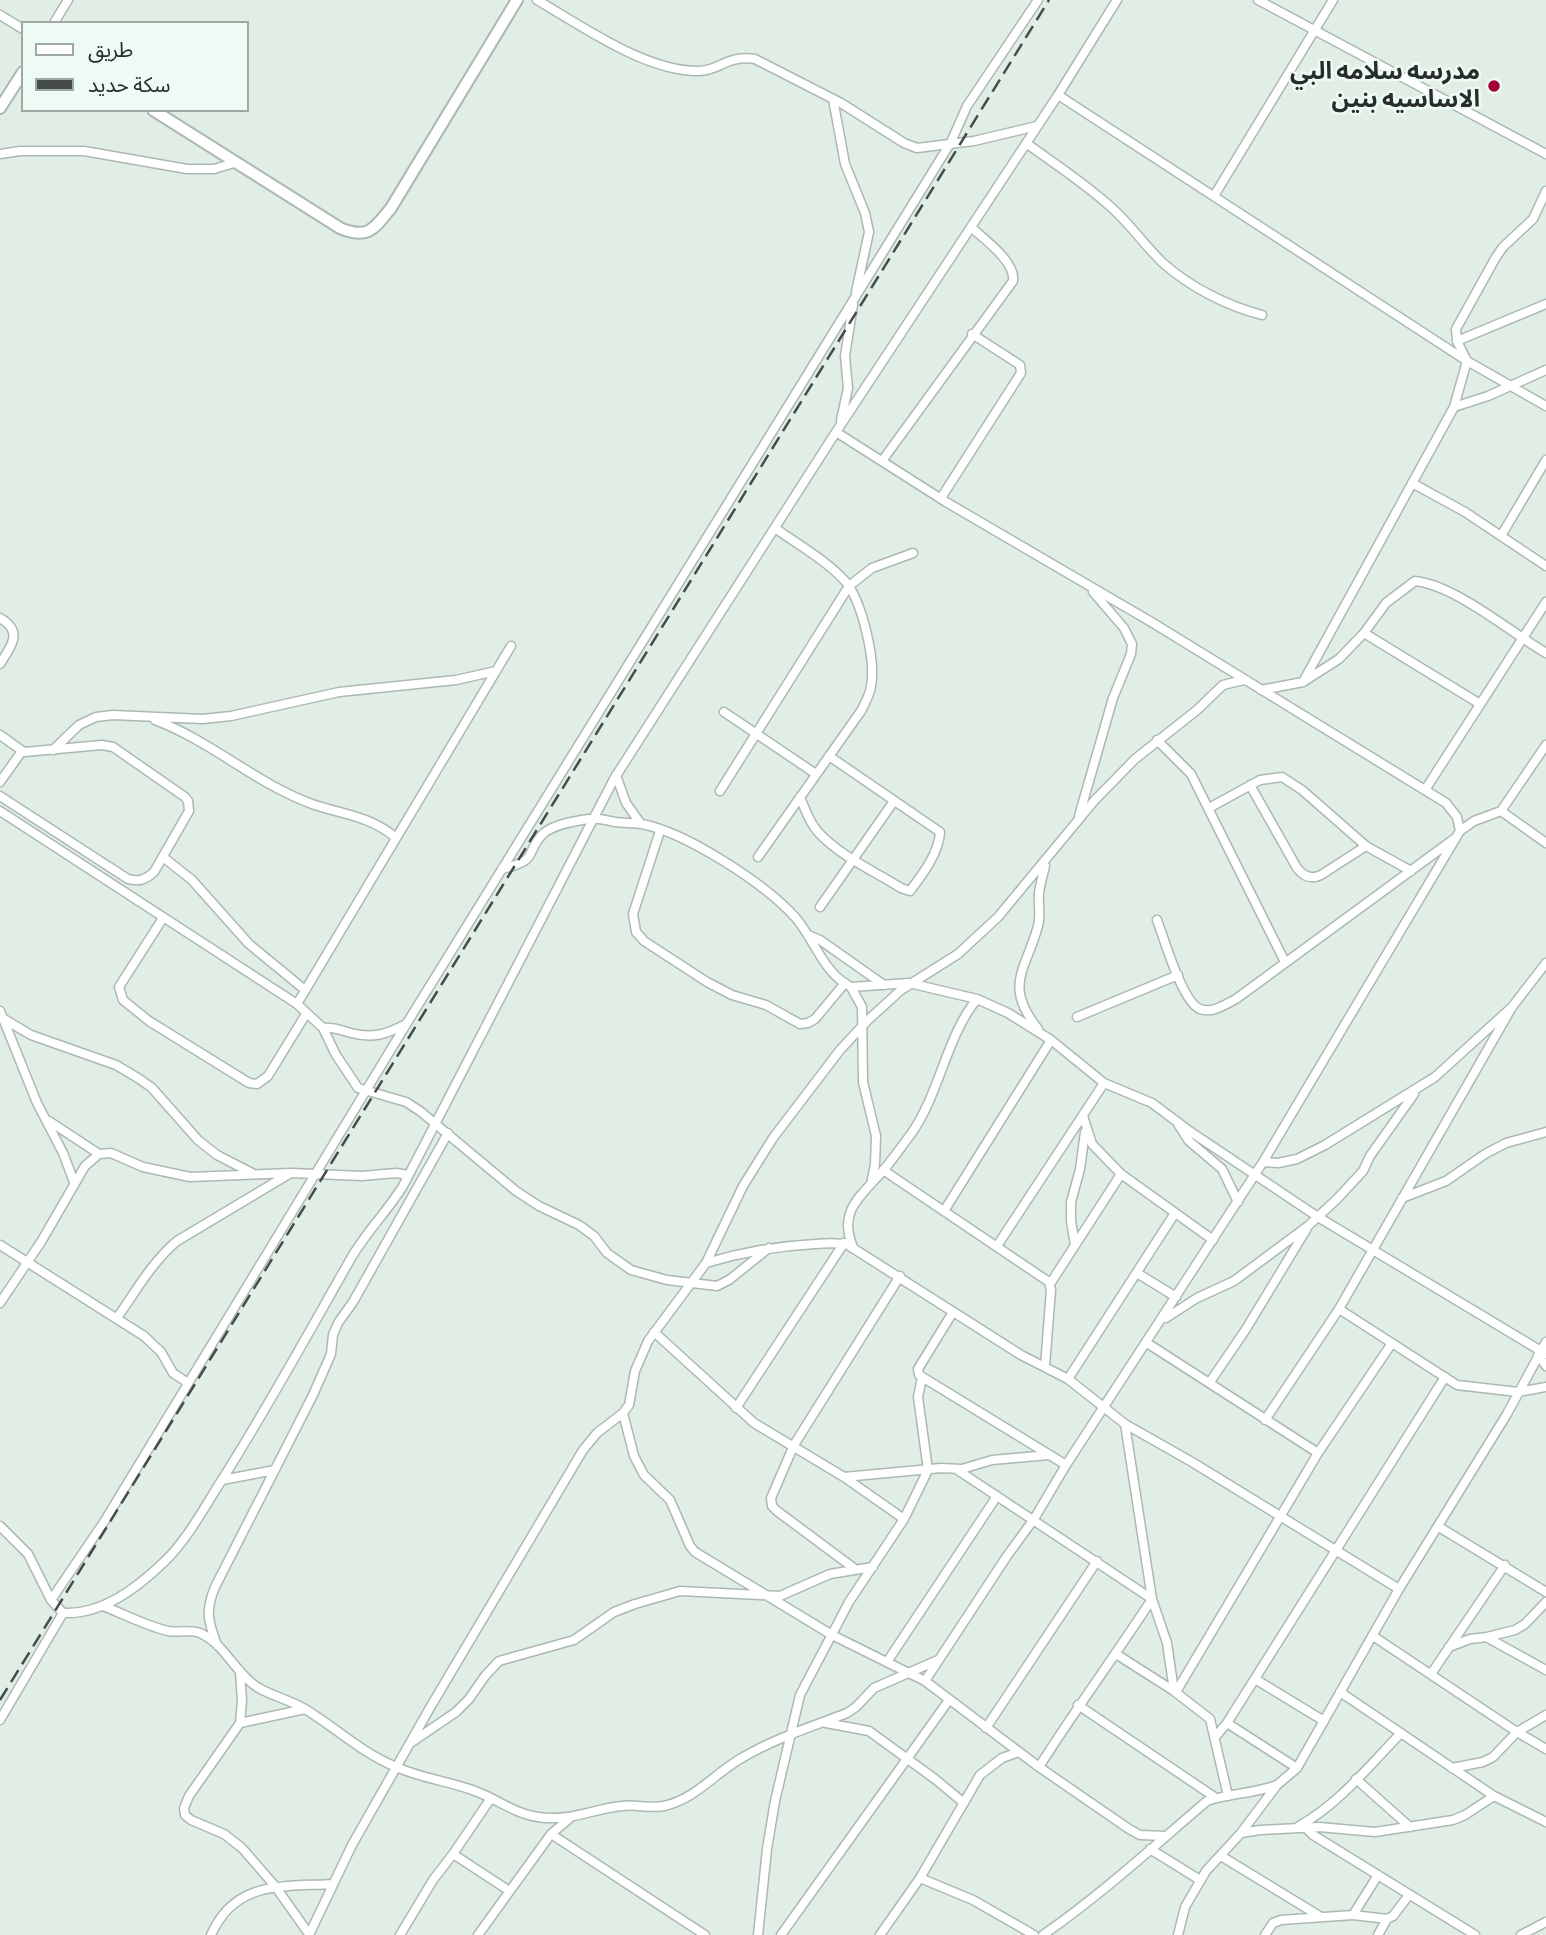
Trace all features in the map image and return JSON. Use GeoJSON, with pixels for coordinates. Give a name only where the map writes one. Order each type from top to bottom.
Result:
{"type":"FeatureCollection","features":[{"type":"Feature","properties":{"kind":"main road"},"geometry":{"type":"LineString","coordinates":[[156,112],[340,228],[358,234],[371,230],[391,208],[517,0]]}},
{"type":"Feature","properties":{"kind":"main road"},"geometry":{"type":"LineString","coordinates":[[0,108],[21,75]]}},
{"type":"Feature","properties":{"kind":"street"},"geometry":{"type":"LineString","coordinates":[[55,21],[68,0]]}},
{"type":"Feature","properties":{"kind":"street"},"geometry":{"type":"LineString","coordinates":[[537,0],[599,36],[656,64],[702,72],[727,60],[741,57],[755,59],[833,99],[904,143],[926,148],[951,142],[988,139],[1037,126]]}},
{"type":"Feature","properties":{"kind":"street"},"geometry":{"type":"LineString","coordinates":[[51,1600],[104,1522],[407,1023],[951,142],[967,106],[1038,0]]}},
{"type":"Feature","properties":{"kind":"street"},"geometry":{"type":"LineString","coordinates":[[0,1526],[28,1554],[51,1600],[63,1613],[81,1614],[103,1606],[141,1582],[166,1561],[193,1526],[265,1411],[358,1246],[398,1194],[616,775],[1117,0]]}},
{"type":"Feature","properties":{"kind":"street"},"geometry":{"type":"LineString","coordinates":[[1258,0],[1269,3],[1546,154]]}},
{"type":"Feature","properties":{"kind":"street"},"geometry":{"type":"LineString","coordinates":[[1214,196],[1333,0]]}},
{"type":"Feature","properties":{"kind":"street"},"geometry":{"type":"LineString","coordinates":[[0,15],[21,28]]}},
{"type":"Feature","properties":{"kind":"street"},"geometry":{"type":"LineString","coordinates":[[1058,95],[1467,361],[1546,406]]}},
{"type":"Feature","properties":{"kind":"street"},"geometry":{"type":"LineString","coordinates":[[833,99],[845,164],[865,213],[869,232],[853,301],[845,356],[848,388],[838,429]]}},
{"type":"Feature","properties":{"kind":"street"},"geometry":{"type":"LineString","coordinates":[[1026,143],[1113,209],[1174,272],[1229,305],[1262,315]]}},
{"type":"Feature","properties":{"kind":"street"},"geometry":{"type":"LineString","coordinates":[[0,154],[20,151],[84,151],[187,169],[214,169],[234,163]]}},
{"type":"Feature","properties":{"kind":"street"},"geometry":{"type":"LineString","coordinates":[[1303,682],[1454,407],[1467,361],[1457,341],[1456,329],[1496,257],[1533,219],[1545,194]]}},
{"type":"Feature","properties":{"kind":"street"},"geometry":{"type":"LineString","coordinates":[[882,461],[972,334],[1010,287],[1014,274],[1010,266],[971,227]]}},
{"type":"Feature","properties":{"kind":"street"},"geometry":{"type":"LineString","coordinates":[[1457,341],[1546,304]]}},
{"type":"Feature","properties":{"kind":"street"},"geometry":{"type":"LineString","coordinates":[[941,498],[1021,373],[1020,365],[972,334]]}},
{"type":"Feature","properties":{"kind":"street"},"geometry":{"type":"LineString","coordinates":[[1454,407],[1488,396],[1546,370]]}},
{"type":"Feature","properties":{"kind":"street"},"geometry":{"type":"LineString","coordinates":[[838,429],[941,498],[1153,623],[1425,790],[1451,808],[1457,817],[1459,834],[1264,1162],[1066,1465],[1034,1520],[925,1681]]}},
{"type":"Feature","properties":{"kind":"street"},"geometry":{"type":"LineString","coordinates":[[1501,536],[1546,460]]}},
{"type":"Feature","properties":{"kind":"street"},"geometry":{"type":"LineString","coordinates":[[1412,483],[1465,512],[1546,566]]}},
{"type":"Feature","properties":{"kind":"street"},"geometry":{"type":"LineString","coordinates":[[758,857],[861,711],[871,686],[869,646],[849,586],[837,573],[775,528]]}},
{"type":"Feature","properties":{"kind":"street"},"geometry":{"type":"LineString","coordinates":[[720,791],[849,586],[872,568],[913,553]]}},
{"type":"Feature","properties":{"kind":"street"},"geometry":{"type":"LineString","coordinates":[[1261,690],[1303,682],[1339,659],[1364,633],[1386,603],[1407,586],[1419,581],[1455,594],[1546,653]]}},
{"type":"Feature","properties":{"kind":"street"},"geometry":{"type":"LineString","coordinates":[[1077,822],[1113,698],[1131,654],[1132,644],[1124,628],[1086,585]]}},
{"type":"Feature","properties":{"kind":"street"},"geometry":{"type":"LineString","coordinates":[[1425,790],[1546,602]]}},
{"type":"Feature","properties":{"kind":"street"},"geometry":{"type":"LineString","coordinates":[[0,618],[10,624],[14,637],[13,644],[0,664]]}},
{"type":"Feature","properties":{"kind":"street"},"geometry":{"type":"LineString","coordinates":[[1364,633],[1480,704]]}},
{"type":"Feature","properties":{"kind":"street"},"geometry":{"type":"LineString","coordinates":[[298,1004],[511,646]]}},
{"type":"Feature","properties":{"kind":"street"},"geometry":{"type":"LineString","coordinates":[[53,750],[79,725],[96,717],[113,715],[202,719],[231,716],[339,692],[456,680],[496,671]]}},
{"type":"Feature","properties":{"kind":"street"},"geometry":{"type":"LineString","coordinates":[[240,1671],[240,1723],[189,1796],[184,1808],[185,1815],[224,1834],[242,1848],[275,1886],[309,1934],[352,1845],[583,1450],[602,1428],[623,1413],[629,1405],[639,1358],[654,1332],[706,1263],[743,1186],[773,1138],[840,1050],[864,1024],[909,984],[965,949],[998,917],[1115,778],[1223,685],[1244,680]]}},
{"type":"Feature","properties":{"kind":"street"},"geometry":{"type":"LineString","coordinates":[[724,712],[816,774]]}},
{"type":"Feature","properties":{"kind":"street"},"geometry":{"type":"LineString","coordinates":[[149,717],[197,738],[282,792],[373,822],[396,838]]}},
{"type":"Feature","properties":{"kind":"street"},"geometry":{"type":"LineString","coordinates":[[0,735],[22,751],[113,747],[184,797],[188,801],[189,811],[154,872],[146,879],[136,881],[128,879],[0,796]]}},
{"type":"Feature","properties":{"kind":"street"},"geometry":{"type":"LineString","coordinates":[[1157,740],[1191,775],[1285,962]]}},
{"type":"Feature","properties":{"kind":"street"},"geometry":{"type":"LineString","coordinates":[[1157,920],[1178,975],[1194,1005],[1207,1011],[1217,1009],[1236,999],[1347,920],[1474,821],[1501,811],[1546,745]]}},
{"type":"Feature","properties":{"kind":"street"},"geometry":{"type":"LineString","coordinates":[[0,782],[22,751]]}},
{"type":"Feature","properties":{"kind":"street"},"geometry":{"type":"LineString","coordinates":[[800,797],[806,814],[818,832],[854,859],[910,891],[923,873],[940,832],[829,756]]}},
{"type":"Feature","properties":{"kind":"street"},"geometry":{"type":"LineString","coordinates":[[616,775],[626,803],[641,824]]}},
{"type":"Feature","properties":{"kind":"street"},"geometry":{"type":"LineString","coordinates":[[1209,808],[1250,785],[1272,777],[1282,777],[1366,846],[1410,871]]}},
{"type":"Feature","properties":{"kind":"street"},"geometry":{"type":"LineString","coordinates":[[1250,785],[1297,868],[1307,877],[1315,878],[1321,875],[1366,846]]}},
{"type":"Feature","properties":{"kind":"street"},"geometry":{"type":"LineString","coordinates":[[820,908],[894,801]]}},
{"type":"Feature","properties":{"kind":"street"},"geometry":{"type":"LineString","coordinates":[[0,811],[298,1004],[323,1028],[356,1085],[367,1091],[406,1102],[436,1123],[516,1191],[590,1233],[607,1253],[624,1266],[650,1276],[721,1285],[769,1248]]}},
{"type":"Feature","properties":{"kind":"street"},"geometry":{"type":"LineString","coordinates":[[1501,811],[1546,843]]}},
{"type":"Feature","properties":{"kind":"street"},"geometry":{"type":"LineString","coordinates":[[502,869],[526,862],[546,832],[564,824],[592,818],[641,824],[660,831],[733,866],[772,895],[796,918],[833,973],[848,985],[862,1007],[863,1082],[873,1121],[876,1147],[871,1184]]}},
{"type":"Feature","properties":{"kind":"street"},"geometry":{"type":"LineString","coordinates":[[660,831],[633,914],[634,927],[639,937],[707,982],[732,995],[766,1005],[800,1024],[815,1019],[848,985],[909,984],[977,999],[1042,1034],[1104,1083],[1139,1096],[1318,1217],[1541,1353],[1546,1366]]}},
{"type":"Feature","properties":{"kind":"street"},"geometry":{"type":"LineString","coordinates":[[163,857],[192,880],[249,944],[305,990]]}},
{"type":"Feature","properties":{"kind":"street"},"geometry":{"type":"LineString","coordinates":[[1042,1034],[1031,1019],[1018,984],[1023,962],[1038,926],[1039,894],[1047,860]]}},
{"type":"Feature","properties":{"kind":"street"},"geometry":{"type":"LineString","coordinates":[[163,918],[119,987],[123,1000],[149,1021],[249,1083],[257,1084],[268,1076],[306,1014]]}},
{"type":"Feature","properties":{"kind":"street"},"geometry":{"type":"LineString","coordinates":[[808,935],[820,940],[885,986]]}},
{"type":"Feature","properties":{"kind":"street"},"geometry":{"type":"LineString","coordinates":[[1265,1420],[1339,1309],[1513,1007],[1546,963]]}},
{"type":"Feature","properties":{"kind":"street"},"geometry":{"type":"LineString","coordinates":[[1077,1017],[1178,975]]}},
{"type":"Feature","properties":{"kind":"street"},"geometry":{"type":"LineString","coordinates":[[853,1247],[847,1234],[848,1217],[856,1201],[912,1133],[928,1105],[961,1025],[977,999]]}},
{"type":"Feature","properties":{"kind":"street"},"geometry":{"type":"LineString","coordinates":[[1264,1162],[1278,1163],[1297,1159],[1418,1089],[1513,1007]]}},
{"type":"Feature","properties":{"kind":"street"},"geometry":{"type":"LineString","coordinates":[[2,1015],[37,1103],[68,1163],[74,1182]]}},
{"type":"Feature","properties":{"kind":"street"},"geometry":{"type":"LineString","coordinates":[[2,1015],[31,1035],[116,1066],[138,1078],[152,1088],[198,1140],[217,1155],[254,1174]]}},
{"type":"Feature","properties":{"kind":"street"},"geometry":{"type":"LineString","coordinates":[[323,1028],[379,1037],[407,1023]]}},
{"type":"Feature","properties":{"kind":"street"},"geometry":{"type":"LineString","coordinates":[[944,1211],[1051,1040]]}},
{"type":"Feature","properties":{"kind":"street"},"geometry":{"type":"LineString","coordinates":[[997,1246],[1104,1083]]}},
{"type":"Feature","properties":{"kind":"street"},"geometry":{"type":"LineString","coordinates":[[1160,1322],[1197,1298],[1234,1281],[1318,1217],[1363,1171],[1370,1156],[1418,1089]]}},
{"type":"Feature","properties":{"kind":"street"},"geometry":{"type":"LineString","coordinates":[[1083,1116],[1092,1144],[1121,1174],[1213,1240]]}},
{"type":"Feature","properties":{"kind":"street"},"geometry":{"type":"LineString","coordinates":[[47,1120],[99,1154]]}},
{"type":"Feature","properties":{"kind":"street"},"geometry":{"type":"LineString","coordinates":[[1177,1121],[1189,1141],[1222,1169],[1238,1202]]}},
{"type":"Feature","properties":{"kind":"street"},"geometry":{"type":"LineString","coordinates":[[1075,1245],[1071,1202],[1080,1169],[1086,1129]]}},
{"type":"Feature","properties":{"kind":"street"},"geometry":{"type":"LineString","coordinates":[[1402,1198],[1446,1181],[1506,1143],[1546,1132]]}},
{"type":"Feature","properties":{"kind":"street"},"geometry":{"type":"LineString","coordinates":[[217,1645],[207,1620],[209,1602],[327,1366],[338,1323],[353,1302],[448,1133]]}},
{"type":"Feature","properties":{"kind":"street"},"geometry":{"type":"LineString","coordinates":[[0,1303],[28,1262],[74,1182],[90,1159],[99,1154],[111,1153],[143,1167],[190,1177],[291,1172],[362,1177],[396,1173],[408,1175]]}},
{"type":"Feature","properties":{"kind":"street"},"geometry":{"type":"LineString","coordinates":[[883,1170],[1050,1284]]}},
{"type":"Feature","properties":{"kind":"street"},"geometry":{"type":"LineString","coordinates":[[117,1318],[156,1261],[172,1246],[291,1172]]}},
{"type":"Feature","properties":{"kind":"street"},"geometry":{"type":"LineString","coordinates":[[1045,1366],[1050,1284],[1121,1174]]}},
{"type":"Feature","properties":{"kind":"street"},"geometry":{"type":"LineString","coordinates":[[1068,1379],[1175,1213]]}},
{"type":"Feature","properties":{"kind":"street"},"geometry":{"type":"LineString","coordinates":[[1210,1382],[1246,1329],[1308,1226]]}},
{"type":"Feature","properties":{"kind":"street"},"geometry":{"type":"LineString","coordinates":[[706,1263],[769,1248],[844,1243],[853,1247],[1021,1355],[1068,1379],[1125,1424],[1192,1462],[1399,1590]]}},
{"type":"Feature","properties":{"kind":"street"},"geometry":{"type":"LineString","coordinates":[[736,1408],[844,1243]]}},
{"type":"Feature","properties":{"kind":"street"},"geometry":{"type":"LineString","coordinates":[[0,1245],[117,1318],[162,1352],[173,1373],[188,1383]]}},
{"type":"Feature","properties":{"kind":"street"},"geometry":{"type":"LineString","coordinates":[[1137,1273],[1176,1297]]}},
{"type":"Feature","properties":{"kind":"street"},"geometry":{"type":"LineString","coordinates":[[855,1569],[772,1506],[771,1497],[794,1445],[900,1276]]}},
{"type":"Feature","properties":{"kind":"street"},"geometry":{"type":"LineString","coordinates":[[1339,1309],[1464,1387],[1518,1392],[1546,1387]]}},
{"type":"Feature","properties":{"kind":"street"},"geometry":{"type":"LineString","coordinates":[[953,1312],[918,1369],[922,1377],[1066,1465]]}},
{"type":"Feature","properties":{"kind":"street"},"geometry":{"type":"LineString","coordinates":[[654,1332],[754,1423],[794,1445],[904,1519]]}},
{"type":"Feature","properties":{"kind":"street"},"geometry":{"type":"LineString","coordinates":[[1178,1935],[1185,1907],[1200,1880],[1241,1833],[1277,1785],[1297,1768],[1546,1342]]}},
{"type":"Feature","properties":{"kind":"street"},"geometry":{"type":"LineString","coordinates":[[1147,1343],[1318,1453]]}},
{"type":"Feature","properties":{"kind":"street"},"geometry":{"type":"LineString","coordinates":[[1175,1692],[1318,1453],[1392,1343]]}},
{"type":"Feature","properties":{"kind":"street"},"geometry":{"type":"LineString","coordinates":[[758,1935],[766,1849],[800,1695],[849,1602],[904,1519],[928,1470],[918,1397],[922,1377]]}},
{"type":"Feature","properties":{"kind":"street"},"geometry":{"type":"LineString","coordinates":[[1216,1736],[1227,1723],[1445,1377]]}},
{"type":"Feature","properties":{"kind":"street"},"geometry":{"type":"LineString","coordinates":[[623,1413],[634,1456],[644,1475],[670,1500],[695,1552],[832,1635],[925,1681],[1019,1752],[1129,1829],[1140,1835],[1166,1836]]}},
{"type":"Feature","properties":{"kind":"street"},"geometry":{"type":"LineString","coordinates":[[1125,1424],[1152,1599],[1167,1643],[1175,1692]]}},
{"type":"Feature","properties":{"kind":"street"},"geometry":{"type":"LineString","coordinates":[[844,1477],[956,1469],[1016,1457],[1050,1455]]}},
{"type":"Feature","properties":{"kind":"street"},"geometry":{"type":"LineString","coordinates":[[956,1469],[1152,1599]]}},
{"type":"Feature","properties":{"kind":"street"},"geometry":{"type":"LineString","coordinates":[[222,1480],[275,1470]]}},
{"type":"Feature","properties":{"kind":"street"},"geometry":{"type":"LineString","coordinates":[[887,1662],[998,1496]]}},
{"type":"Feature","properties":{"kind":"street"},"geometry":{"type":"LineString","coordinates":[[1439,1527],[1546,1592]]}},
{"type":"Feature","properties":{"kind":"street"},"geometry":{"type":"LineString","coordinates":[[986,1728],[1097,1561]]}},
{"type":"Feature","properties":{"kind":"street"},"geometry":{"type":"LineString","coordinates":[[1431,1674],[1505,1566]]}},
{"type":"Feature","properties":{"kind":"street"},"geometry":{"type":"LineString","coordinates":[[410,1743],[456,1712],[499,1661],[574,1640],[614,1612],[635,1604],[680,1591],[769,1597],[790,1593],[817,1579],[873,1567]]}},
{"type":"Feature","properties":{"kind":"street"},"geometry":{"type":"LineString","coordinates":[[1040,1767],[1078,1705],[1152,1599]]}},
{"type":"Feature","properties":{"kind":"street"},"geometry":{"type":"LineString","coordinates":[[1447,1649],[1470,1639],[1515,1630],[1546,1602]]}},
{"type":"Feature","properties":{"kind":"street"},"geometry":{"type":"LineString","coordinates":[[103,1606],[168,1631],[199,1633],[217,1645],[240,1671],[260,1688],[306,1709],[360,1749],[396,1768],[449,1782],[491,1798],[524,1815],[542,1818],[570,1818],[603,1808],[626,1805],[662,1807],[684,1799],[704,1788],[740,1759],[856,1707],[874,1688],[939,1659]]}},
{"type":"Feature","properties":{"kind":"street"},"geometry":{"type":"LineString","coordinates":[[0,1720],[63,1613]]}},
{"type":"Feature","properties":{"kind":"street"},"geometry":{"type":"LineString","coordinates":[[1373,1636],[1546,1749]]}},
{"type":"Feature","properties":{"kind":"street"},"geometry":{"type":"LineString","coordinates":[[1487,1637],[1546,1670]]}},
{"type":"Feature","properties":{"kind":"street"},"geometry":{"type":"LineString","coordinates":[[1116,1654],[1175,1692],[1210,1719],[1228,1796]]}},
{"type":"Feature","properties":{"kind":"street"},"geometry":{"type":"LineString","coordinates":[[1255,1679],[1324,1721]]}},
{"type":"Feature","properties":{"kind":"street"},"geometry":{"type":"LineString","coordinates":[[1340,1692],[1494,1796],[1546,1822]]}},
{"type":"Feature","properties":{"kind":"street"},"geometry":{"type":"LineString","coordinates":[[781,1935],[949,1700]]}},
{"type":"Feature","properties":{"kind":"street"},"geometry":{"type":"LineString","coordinates":[[1078,1705],[1216,1798]]}},
{"type":"Feature","properties":{"kind":"street"},"geometry":{"type":"LineString","coordinates":[[240,1723],[306,1709]]}},
{"type":"Feature","properties":{"kind":"street"},"geometry":{"type":"LineString","coordinates":[[1452,1768],[1483,1762],[1493,1757],[1517,1732],[1546,1716]]}},
{"type":"Feature","properties":{"kind":"street"},"geometry":{"type":"LineString","coordinates":[[823,1722],[869,1731],[964,1803]]}},
{"type":"Feature","properties":{"kind":"street"},"geometry":{"type":"LineString","coordinates":[[1227,1723],[1297,1768]]}},
{"type":"Feature","properties":{"kind":"street"},"geometry":{"type":"LineString","coordinates":[[1300,1827],[1356,1779],[1401,1733]]}},
{"type":"Feature","properties":{"kind":"street"},"geometry":{"type":"LineString","coordinates":[[880,1935],[920,1878],[980,1775],[1002,1758],[1019,1752]]}},
{"type":"Feature","properties":{"kind":"street"},"geometry":{"type":"LineString","coordinates":[[1356,1779],[1410,1827]]}},
{"type":"Feature","properties":{"kind":"street"},"geometry":{"type":"LineString","coordinates":[[1043,1935],[1133,1867],[1150,1849],[1207,1801],[1248,1794],[1277,1785]]}},
{"type":"Feature","properties":{"kind":"street"},"geometry":{"type":"LineString","coordinates":[[1241,1833],[1300,1827],[1375,1832],[1410,1827],[1453,1819],[1494,1796]]}},
{"type":"Feature","properties":{"kind":"street"},"geometry":{"type":"LineString","coordinates":[[400,1935],[433,1880],[491,1798]]}},
{"type":"Feature","properties":{"kind":"street"},"geometry":{"type":"LineString","coordinates":[[478,1935],[551,1834],[570,1818]]}},
{"type":"Feature","properties":{"kind":"street"},"geometry":{"type":"LineString","coordinates":[[1300,1827],[1475,1935]]}},
{"type":"Feature","properties":{"kind":"street"},"geometry":{"type":"LineString","coordinates":[[551,1834],[705,1935]]}},
{"type":"Feature","properties":{"kind":"street"},"geometry":{"type":"LineString","coordinates":[[1150,1849],[1200,1880]]}},
{"type":"Feature","properties":{"kind":"street"},"geometry":{"type":"LineString","coordinates":[[453,1854],[508,1890]]}},
{"type":"Feature","properties":{"kind":"street"},"geometry":{"type":"LineString","coordinates":[[1221,1856],[1321,1917]]}},
{"type":"Feature","properties":{"kind":"street"},"geometry":{"type":"LineString","coordinates":[[1353,1915],[1378,1875]]}},
{"type":"Feature","properties":{"kind":"street"},"geometry":{"type":"LineString","coordinates":[[920,1878],[973,1900],[1034,1935]]}},
{"type":"Feature","properties":{"kind":"street"},"geometry":{"type":"LineString","coordinates":[[211,1935],[226,1911],[244,1897],[263,1888],[333,1884]]}},
{"type":"Feature","properties":{"kind":"street"},"geometry":{"type":"LineString","coordinates":[[1265,1935],[1273,1923],[1281,1920],[1353,1915],[1387,1919],[1393,1916],[1409,1895]]}},
{"type":"Feature","properties":{"kind":"street"},"geometry":{"type":"LineString","coordinates":[[1378,1935],[1387,1919]]}},
{"type":"Feature","properties":{"kind":"street"},"geometry":{"type":"LineString","coordinates":[[1521,1935],[1546,1922]]}},
{"type":"Feature","properties":{"kind":"railway"},"geometry":{"type":"LineString","coordinates":[[0,1700],[1049,0]]}},
{"type":"Feature","properties":{"kind":"place","name":"مدرسه سلامه البي الاساسيه بنين"},"geometry":{"type":"Point","coordinates":[1494,86]}}]}
